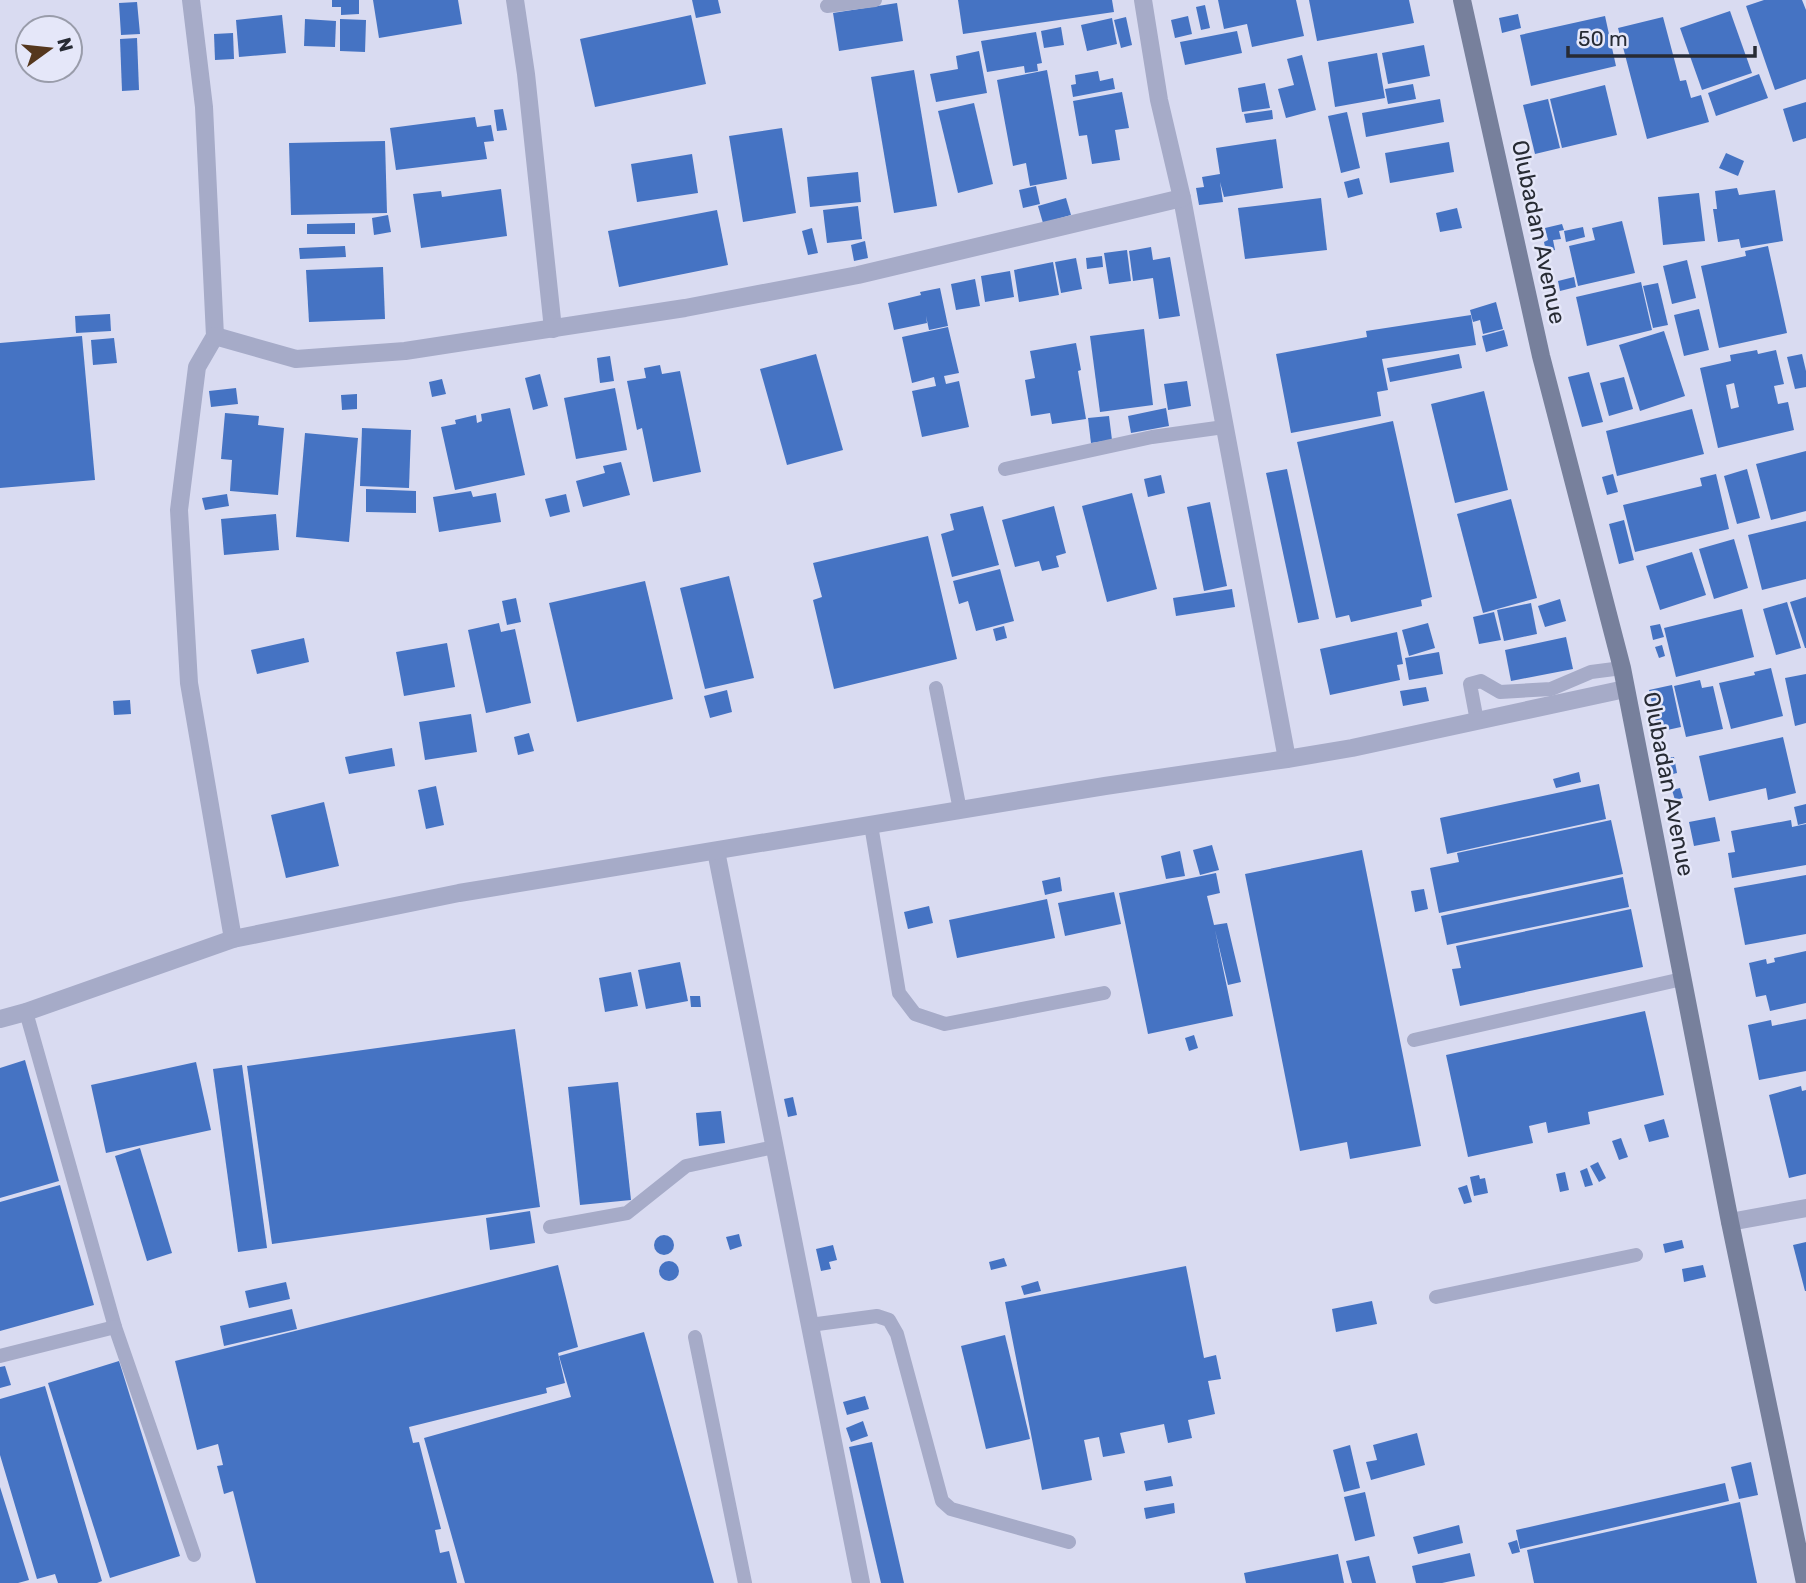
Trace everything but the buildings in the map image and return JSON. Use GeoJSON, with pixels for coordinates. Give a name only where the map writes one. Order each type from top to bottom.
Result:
{"type":"FeatureCollection","features":[{"type":"Feature","properties":{"kind":"street"},"geometry":{"type":"LineString","coordinates":[[191,0],[204,107],[215,336],[197,367],[179,510],[189,683],[233,939]]}},
{"type":"Feature","properties":{"kind":"street"},"geometry":{"type":"LineString","coordinates":[[515,0],[526,74],[553,329]]}},
{"type":"Feature","properties":{"kind":"street"},"geometry":{"type":"LineString","coordinates":[[1143,0],[1159,100],[1182,198],[1287,759]]}},
{"type":"Feature","properties":{"kind":"street","name":"Olubadan Avenue"},"geometry":{"type":"LineString","coordinates":[[1462,0],[1541,356],[1622,668],[1730,1222],[1799,1530],[1805,1583]]}},
{"type":"Feature","properties":{"kind":"street"},"geometry":{"type":"LineString","coordinates":[[215,336],[296,359],[405,351],[685,308],[858,275],[1182,198]]}},
{"type":"Feature","properties":{"kind":"street"},"geometry":{"type":"LineString","coordinates":[[0,1018],[26,1012],[233,939],[459,893],[1287,759],[1477,721],[1549,697],[1625,689]]}},
{"type":"Feature","properties":{"kind":"street"},"geometry":{"type":"LineString","coordinates":[[716,851],[861,1583]]}},
{"type":"Feature","properties":{"kind":"street"},"geometry":{"type":"LineString","coordinates":[[1730,1222],[1806,1208]]}},
{"type":"Feature","properties":{"kind":"lane"},"geometry":{"type":"LineString","coordinates":[[827,6],[876,0]]}},
{"type":"Feature","properties":{"kind":"lane"},"geometry":{"type":"LineString","coordinates":[[1005,468],[1152,437],[1224,427]]}},
{"type":"Feature","properties":{"kind":"lane"},"geometry":{"type":"LineString","coordinates":[[1477,721],[1470,684],[1481,681],[1500,692],[1549,697],[1591,672],[1622,668]]}},
{"type":"Feature","properties":{"kind":"lane"},"geometry":{"type":"LineString","coordinates":[[936,688],[960,810]]}},
{"type":"Feature","properties":{"kind":"lane"},"geometry":{"type":"LineString","coordinates":[[871,825],[899,993],[915,1014],[945,1024],[1104,993]]}},
{"type":"Feature","properties":{"kind":"lane"},"geometry":{"type":"LineString","coordinates":[[1414,1041],[1682,979]]}},
{"type":"Feature","properties":{"kind":"lane"},"geometry":{"type":"LineString","coordinates":[[26,1012],[115,1327],[194,1555]]}},
{"type":"Feature","properties":{"kind":"lane"},"geometry":{"type":"LineString","coordinates":[[550,1227],[627,1213],[686,1166],[774,1147]]}},
{"type":"Feature","properties":{"kind":"lane"},"geometry":{"type":"LineString","coordinates":[[1436,1297],[1636,1255]]}},
{"type":"Feature","properties":{"kind":"lane"},"geometry":{"type":"LineString","coordinates":[[810,1325],[877,1316],[888,1320],[897,1334],[942,1501],[951,1509],[1069,1542]]}},
{"type":"Feature","properties":{"kind":"lane"},"geometry":{"type":"LineString","coordinates":[[0,1356],[115,1327]]}},
{"type":"Feature","properties":{"kind":"lane"},"geometry":{"type":"LineString","coordinates":[[695,1337],[745,1583]]}}]}
